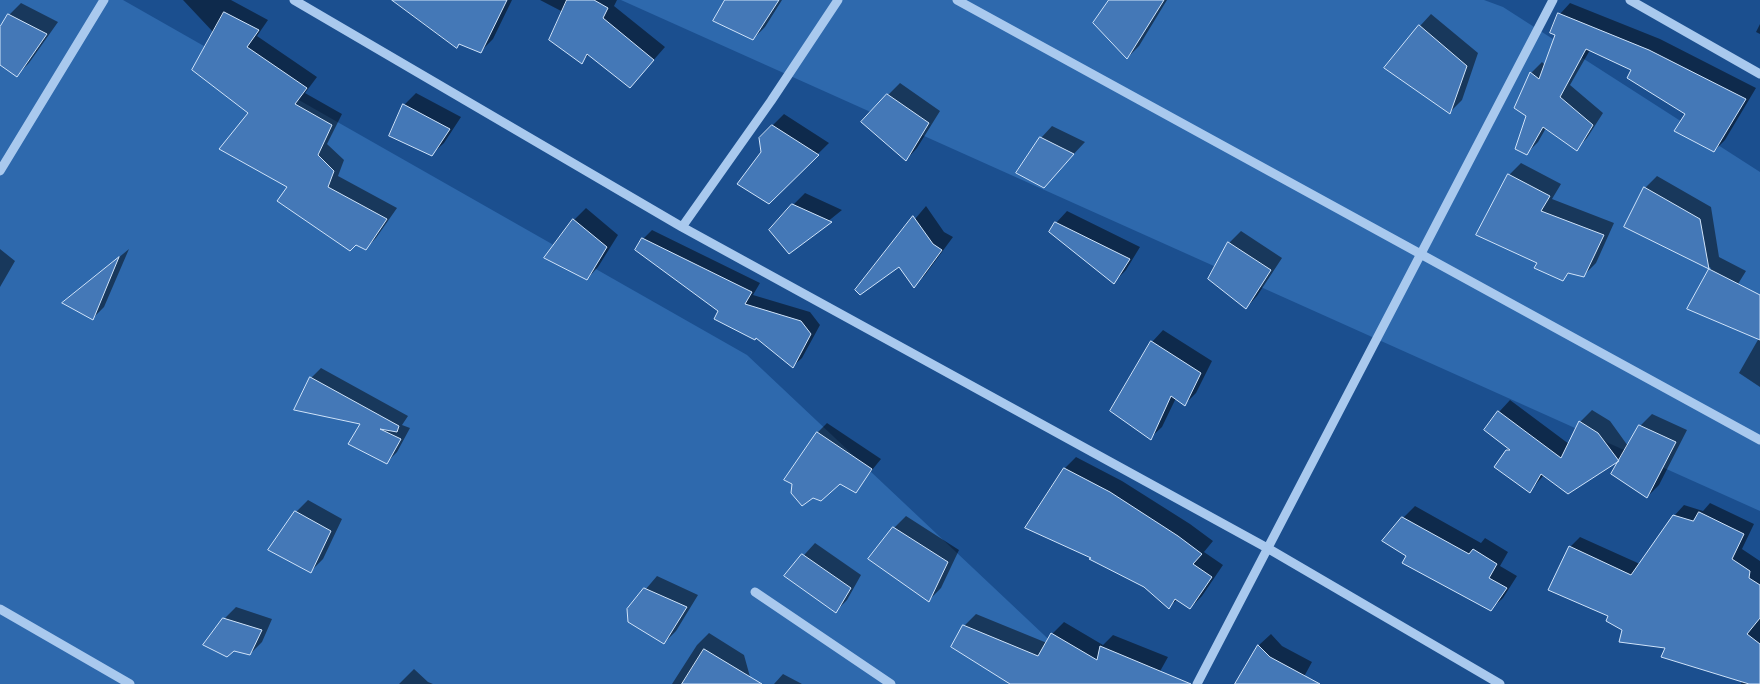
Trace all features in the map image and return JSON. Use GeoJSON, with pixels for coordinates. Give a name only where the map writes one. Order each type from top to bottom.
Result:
{"type":"FeatureCollection","features":[{"type":"Feature","properties":{"kind":"street"},"geometry":{"type":"LineString","coordinates":[[0,170],[104,0]]}},
{"type":"Feature","properties":{"kind":"street"},"geometry":{"type":"LineString","coordinates":[[294,0],[682,227],[1269,549],[1500,684]]}},
{"type":"Feature","properties":{"kind":"street"},"geometry":{"type":"LineString","coordinates":[[682,227],[838,0]]}},
{"type":"Feature","properties":{"kind":"street"},"geometry":{"type":"LineString","coordinates":[[957,0],[1760,440]]}},
{"type":"Feature","properties":{"kind":"street"},"geometry":{"type":"LineString","coordinates":[[1197,684],[1269,549],[1553,0]]}},
{"type":"Feature","properties":{"kind":"street"},"geometry":{"type":"LineString","coordinates":[[1630,0],[1760,74]]}},
{"type":"Feature","properties":{"kind":"street"},"geometry":{"type":"LineString","coordinates":[[755,592],[891,684]]}},
{"type":"Feature","properties":{"kind":"street"},"geometry":{"type":"LineString","coordinates":[[0,609],[130,684]]}},
{"type":"Feature","properties":{"kind":"shaded area"},"geometry":{"type":"Polygon","coordinates":[[[0,0],[123,0],[747,355],[1096,684],[0,684],[0,0]]]}},
{"type":"Feature","properties":{"kind":"shaded area"},"geometry":{"type":"Polygon","coordinates":[[[621,0],[1484,0],[1503,7],[1760,172],[1760,511],[621,0]]]}},
{"type":"Feature","properties":{"kind":"building"},"geometry":{"type":"Polygon","coordinates":[[[392,0],[507,0],[481,53],[459,44],[457,48],[392,0]]]}},
{"type":"Feature","properties":{"kind":"building"},"geometry":{"type":"Polygon","coordinates":[[[567,0],[594,0],[608,8],[603,18],[654,60],[630,88],[587,54],[582,64],[549,40],[567,0]]]}},
{"type":"Feature","properties":{"kind":"building"},"geometry":{"type":"Polygon","coordinates":[[[725,0],[779,0],[753,40],[713,21],[725,0]]]}},
{"type":"Feature","properties":{"kind":"building"},"geometry":{"type":"Polygon","coordinates":[[[1109,0],[1164,0],[1127,59],[1093,23],[1109,0]]]}},
{"type":"Feature","properties":{"kind":"building"},"geometry":{"type":"Polygon","coordinates":[[[224,12],[259,30],[247,47],[307,88],[295,104],[332,125],[318,155],[334,171],[328,187],[387,219],[366,250],[356,245],[350,251],[277,201],[287,187],[219,149],[248,113],[192,70],[224,12]]]}},
{"type":"Feature","properties":{"kind":"building"},"geometry":{"type":"Polygon","coordinates":[[[1558,13],[1649,50],[1746,99],[1714,152],[1674,131],[1685,114],[1627,78],[1631,70],[1586,49],[1560,97],[1593,125],[1577,151],[1543,127],[1527,155],[1515,149],[1526,116],[1514,108],[1530,72],[1539,79],[1555,35],[1550,33],[1558,13]]]}},
{"type":"Feature","properties":{"kind":"building"},"geometry":{"type":"Polygon","coordinates":[[[8,14],[47,34],[17,77],[0,65],[0,27],[8,14]]]}},
{"type":"Feature","properties":{"kind":"building"},"geometry":{"type":"Polygon","coordinates":[[[1419,25],[1467,66],[1450,114],[1384,68],[1419,25]]]}},
{"type":"Feature","properties":{"kind":"building"},"geometry":{"type":"Polygon","coordinates":[[[887,94],[929,123],[906,161],[861,122],[887,94]]]}},
{"type":"Feature","properties":{"kind":"building"},"geometry":{"type":"Polygon","coordinates":[[[403,104],[450,129],[432,156],[389,136],[403,104]]]}},
{"type":"Feature","properties":{"kind":"building"},"geometry":{"type":"Polygon","coordinates":[[[772,125],[819,155],[769,204],[737,184],[761,152],[759,138],[772,125]]]}},
{"type":"Feature","properties":{"kind":"building"},"geometry":{"type":"Polygon","coordinates":[[[1040,137],[1074,154],[1044,188],[1016,173],[1040,137]]]}},
{"type":"Feature","properties":{"kind":"building"},"geometry":{"type":"Polygon","coordinates":[[[1508,174],[1550,196],[1541,211],[1604,235],[1584,277],[1568,273],[1563,281],[1534,268],[1537,263],[1476,235],[1508,174]]]}},
{"type":"Feature","properties":{"kind":"building"},"geometry":{"type":"Polygon","coordinates":[[[1644,187],[1700,219],[1709,269],[1624,227],[1644,187]]]}},
{"type":"Feature","properties":{"kind":"building"},"geometry":{"type":"Polygon","coordinates":[[[792,204],[832,222],[789,254],[769,230],[792,204]]]}},
{"type":"Feature","properties":{"kind":"building"},"geometry":{"type":"Polygon","coordinates":[[[913,216],[933,244],[942,250],[914,288],[899,267],[860,295],[855,290],[913,216]]]}},
{"type":"Feature","properties":{"kind":"building"},"geometry":{"type":"Polygon","coordinates":[[[573,219],[607,247],[587,280],[544,258],[573,219]]]}},
{"type":"Feature","properties":{"kind":"building"},"geometry":{"type":"Polygon","coordinates":[[[1055,222],[1130,259],[1114,284],[1049,232],[1055,222]]]}},
{"type":"Feature","properties":{"kind":"building"},"geometry":{"type":"Polygon","coordinates":[[[642,238],[752,292],[745,304],[801,321],[811,334],[793,368],[756,338],[755,340],[714,319],[718,311],[635,250],[642,238]]]}},
{"type":"Feature","properties":{"kind":"building"},"geometry":{"type":"Polygon","coordinates":[[[1228,242],[1271,270],[1246,309],[1208,279],[1228,242]]]}},
{"type":"Feature","properties":{"kind":"building"},"geometry":{"type":"Polygon","coordinates":[[[119,257],[93,320],[62,303],[119,257]]]}},
{"type":"Feature","properties":{"kind":"building"},"geometry":{"type":"Polygon","coordinates":[[[1709,269],[1760,295],[1760,340],[1687,309],[1709,269]]]}},
{"type":"Feature","properties":{"kind":"building"},"geometry":{"type":"Polygon","coordinates":[[[1151,341],[1201,373],[1185,406],[1171,396],[1151,440],[1110,411],[1151,341]]]}},
{"type":"Feature","properties":{"kind":"building"},"geometry":{"type":"Polygon","coordinates":[[[310,377],[399,426],[397,432],[380,429],[401,439],[387,464],[348,444],[360,424],[294,410],[310,377]]]}},
{"type":"Feature","properties":{"kind":"building"},"geometry":{"type":"Polygon","coordinates":[[[1498,411],[1561,458],[1579,421],[1598,433],[1619,461],[1568,494],[1541,474],[1530,493],[1494,467],[1506,450],[1510,450],[1484,430],[1498,411]]]}},
{"type":"Feature","properties":{"kind":"building"},"geometry":{"type":"Polygon","coordinates":[[[1639,425],[1676,442],[1647,498],[1611,474],[1639,425]]]}},
{"type":"Feature","properties":{"kind":"building"},"geometry":{"type":"Polygon","coordinates":[[[817,432],[872,469],[856,493],[840,484],[821,501],[813,498],[802,506],[791,493],[792,484],[784,480],[817,432]]]}},
{"type":"Feature","properties":{"kind":"building"},"geometry":{"type":"Polygon","coordinates":[[[1064,468],[1110,492],[1178,536],[1202,554],[1193,564],[1212,577],[1190,609],[1175,599],[1169,609],[1144,587],[1089,559],[1091,558],[1025,528],[1064,468]]]}},
{"type":"Feature","properties":{"kind":"building"},"geometry":{"type":"Polygon","coordinates":[[[295,511],[331,531],[311,573],[268,550],[295,511]]]}},
{"type":"Feature","properties":{"kind":"building"},"geometry":{"type":"Polygon","coordinates":[[[1699,512],[1744,534],[1732,559],[1750,571],[1749,578],[1760,585],[1760,618],[1747,634],[1760,644],[1760,684],[1749,684],[1661,657],[1665,648],[1619,642],[1622,630],[1606,621],[1608,616],[1548,590],[1569,546],[1631,575],[1673,515],[1693,521],[1699,512]]]}},
{"type":"Feature","properties":{"kind":"building"},"geometry":{"type":"Polygon","coordinates":[[[1402,517],[1469,554],[1473,549],[1497,564],[1489,578],[1507,588],[1491,611],[1402,563],[1406,556],[1382,541],[1402,517]]]}},
{"type":"Feature","properties":{"kind":"building"},"geometry":{"type":"Polygon","coordinates":[[[893,527],[948,562],[929,602],[868,559],[893,527]]]}},
{"type":"Feature","properties":{"kind":"building"},"geometry":{"type":"Polygon","coordinates":[[[802,554],[851,588],[836,613],[784,576],[802,554]]]}},
{"type":"Feature","properties":{"kind":"building"},"geometry":{"type":"Polygon","coordinates":[[[644,588],[687,607],[664,644],[628,622],[627,609],[644,588]]]}},
{"type":"Feature","properties":{"kind":"building"},"geometry":{"type":"Polygon","coordinates":[[[223,618],[262,630],[250,655],[234,651],[227,657],[203,645],[223,618]]]}},
{"type":"Feature","properties":{"kind":"building"},"geometry":{"type":"Polygon","coordinates":[[[963,625],[1038,656],[1051,633],[1097,660],[1100,646],[1191,684],[1010,684],[951,647],[963,625]]]}},
{"type":"Feature","properties":{"kind":"building"},"geometry":{"type":"Polygon","coordinates":[[[1258,645],[1270,657],[1320,684],[1235,684],[1258,645]]]}},
{"type":"Feature","properties":{"kind":"building"},"geometry":{"type":"Polygon","coordinates":[[[704,649],[762,684],[682,684],[704,649]]]}}]}
